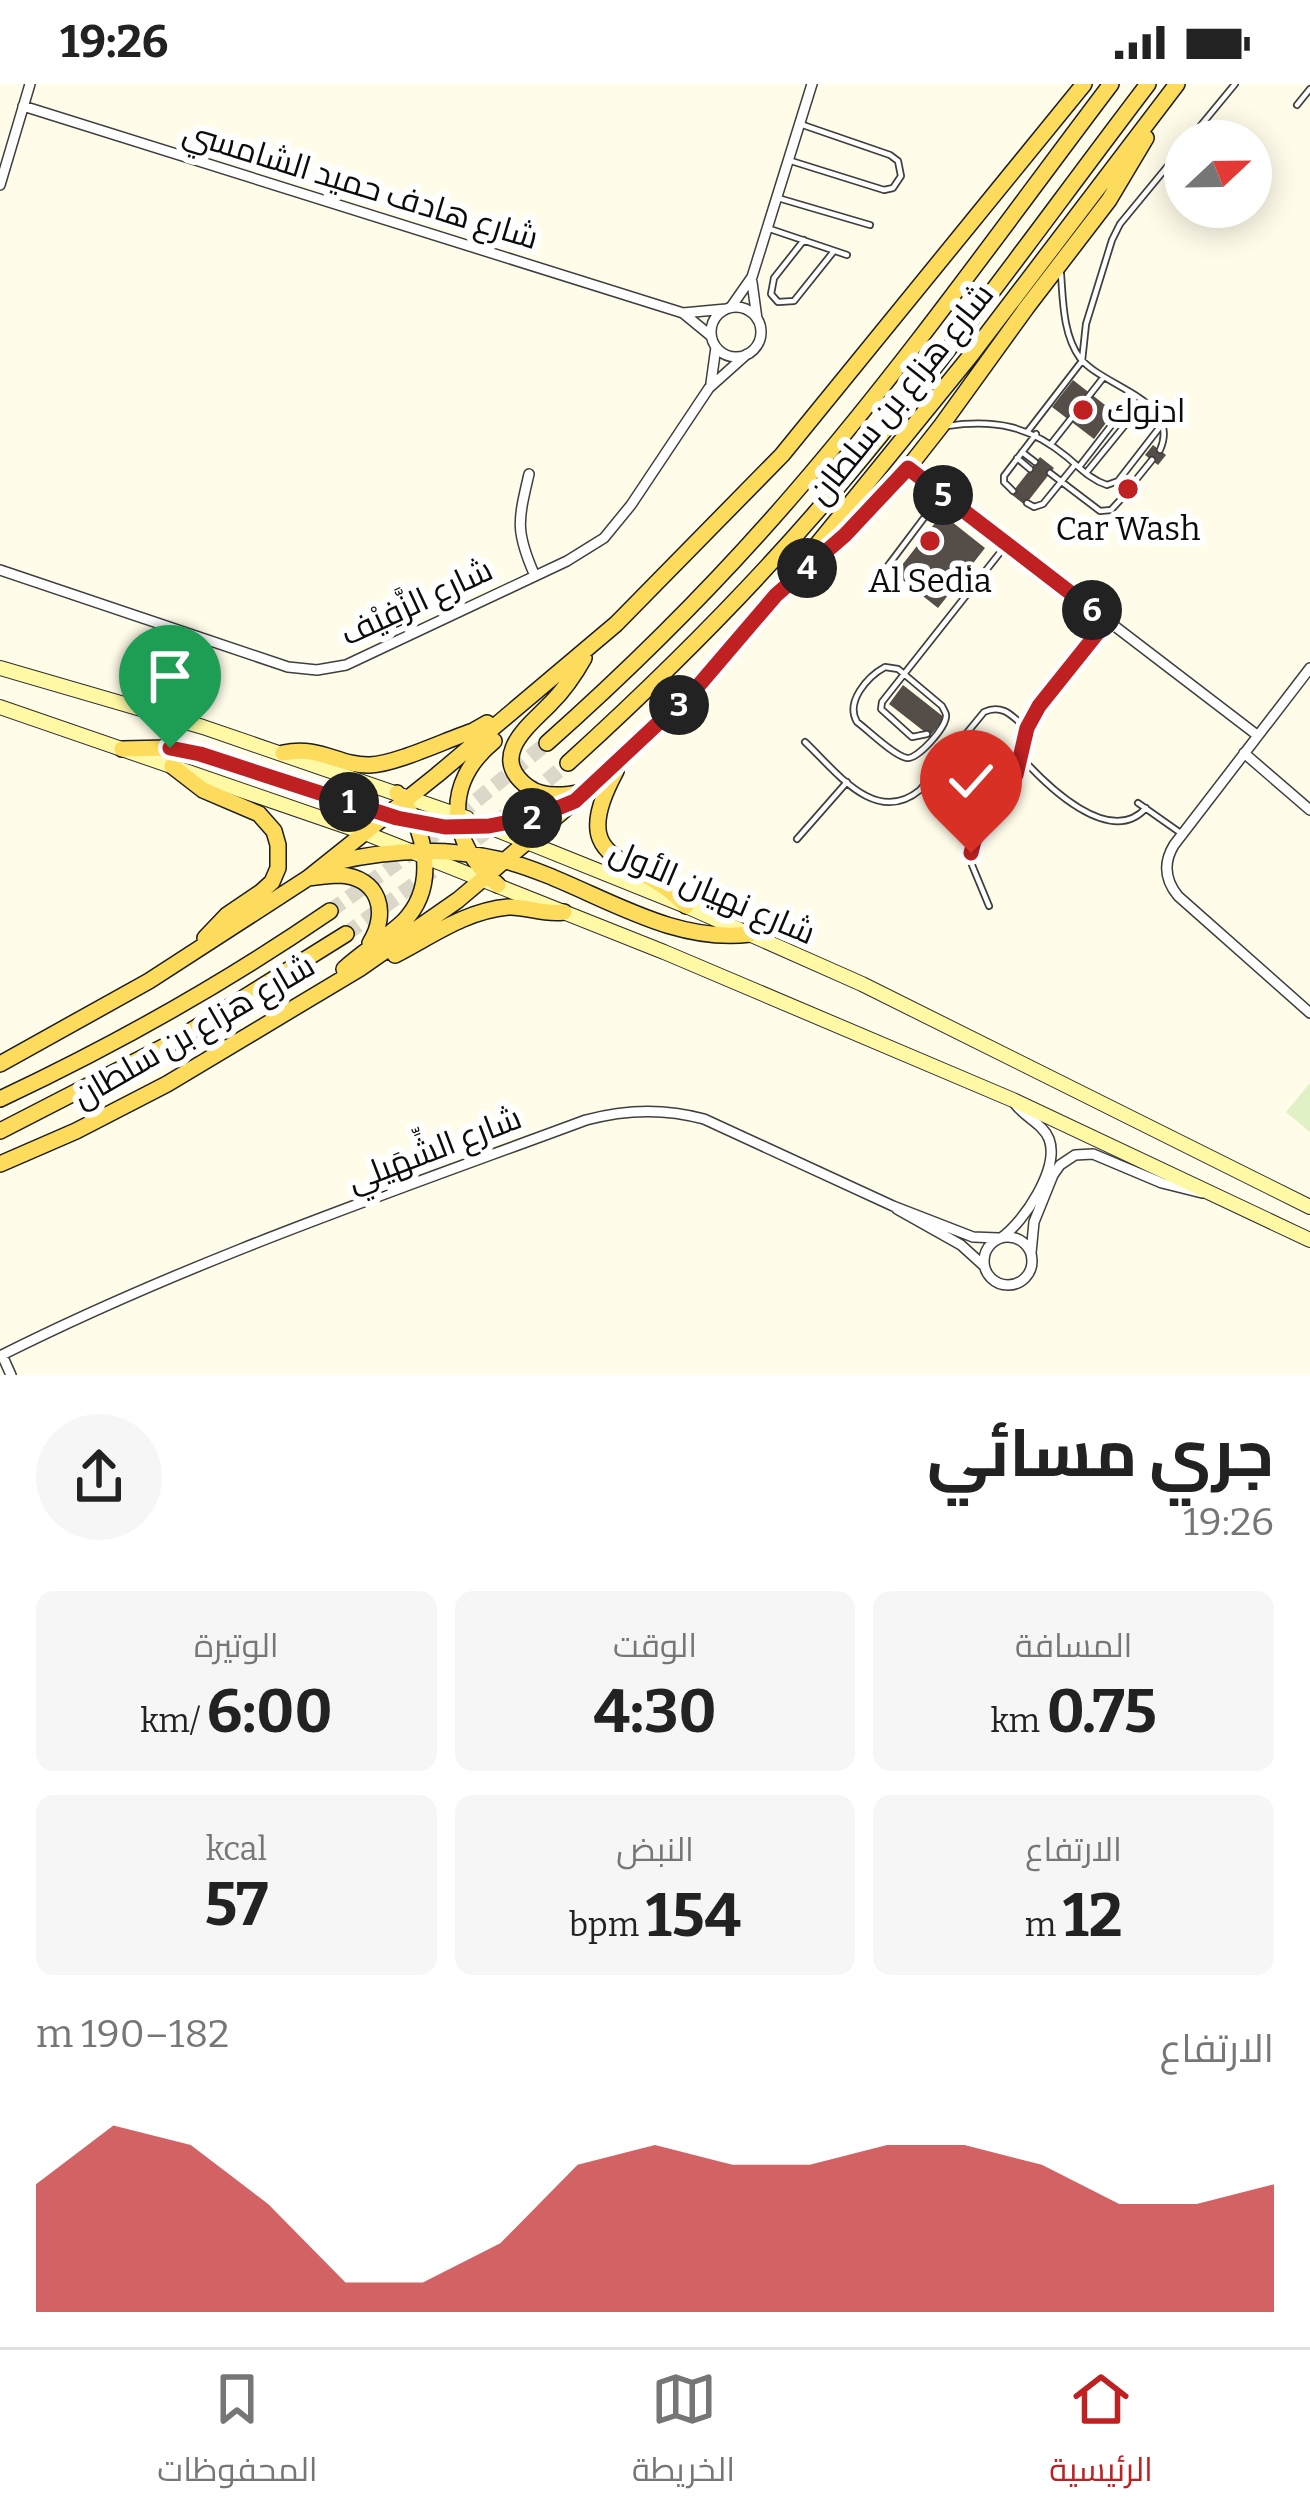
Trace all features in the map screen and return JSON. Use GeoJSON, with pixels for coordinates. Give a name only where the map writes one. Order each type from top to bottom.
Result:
{"type":"FeatureCollection","features":[{"type":"Feature","properties":{"kind":"main road","name":"شارع هزاع بن سلطان"},"geometry":{"type":"LineString","coordinates":[[0,1064],[100,1010],[308,878],[587,650],[782,455],[1084,84]]}},
{"type":"Feature","properties":{"kind":"main road","name":"شارع هزاع بن سلطان"},"geometry":{"type":"LineString","coordinates":[[548,743],[672,626],[798,490],[889,378],[1111,84]]}},
{"type":"Feature","properties":{"kind":"main road","name":"شارع هزاع بن سلطان"},"geometry":{"type":"LineString","coordinates":[[568,763],[697,641],[820,508],[1148,84]]}},
{"type":"Feature","properties":{"kind":"main road","name":"شارع هزاع بن سلطان"},"geometry":{"type":"LineString","coordinates":[[0,1163],[137,1100],[321,993],[489,880],[582,796],[699,685],[776,595],[971,355],[1178,84]]}},
{"type":"Feature","properties":{"kind":"main road"},"geometry":{"type":"LineString","coordinates":[[776,595],[845,535],[908,468],[1109,200],[1178,84]]}},
{"type":"Feature","properties":{"kind":"main road"},"geometry":{"type":"LineString","coordinates":[[582,796],[535,791],[519,778],[512,757],[517,736],[562,691],[587,650]]}},
{"type":"Feature","properties":{"kind":"main road"},"geometry":{"type":"LineString","coordinates":[[0,668],[284,753],[459,821]]}},
{"type":"Feature","properties":{"kind":"main road"},"geometry":{"type":"LineString","coordinates":[[284,753],[311,751],[364,765],[385,763],[481,727],[563,670]]}},
{"type":"Feature","properties":{"kind":"main road"},"geometry":{"type":"LineString","coordinates":[[489,880],[470,854],[459,821],[460,784],[482,750],[533,706],[563,670]]}},
{"type":"Feature","properties":{"kind":"main road"},"geometry":{"type":"LineString","coordinates":[[0,706],[489,880],[1013,1100],[1310,1240]]}},
{"type":"Feature","properties":{"kind":"main road"},"geometry":{"type":"LineString","coordinates":[[122,749],[200,754],[416,823],[459,821],[489,826],[536,817],[582,796]]}},
{"type":"Feature","properties":{"kind":"main road"},"geometry":{"type":"LineString","coordinates":[[625,755],[599,807],[602,843],[617,861],[661,884],[686,906]]}},
{"type":"Feature","properties":{"kind":"main road"},"geometry":{"type":"LineString","coordinates":[[172,766],[203,790],[259,814],[270,824],[278,845],[278,868],[272,882],[218,923],[197,951]]}},
{"type":"Feature","properties":{"kind":"main road"},"geometry":{"type":"LineString","coordinates":[[321,993],[412,910],[422,885],[420,853],[416,823],[403,798]]}},
{"type":"Feature","properties":{"kind":"main road","name":"شارع نهيان الأول"},"geometry":{"type":"LineString","coordinates":[[489,826],[686,906],[938,1020],[1310,1207]]}},
{"type":"Feature","properties":{"kind":"main road"},"geometry":{"type":"LineString","coordinates":[[327,864],[374,854],[470,854],[506,861],[685,930],[750,934]]}},
{"type":"Feature","properties":{"kind":"main road"},"geometry":{"type":"LineString","coordinates":[[308,878],[350,877],[372,891],[381,916],[365,951]]}},
{"type":"Feature","properties":{"kind":"main road"},"geometry":{"type":"LineString","coordinates":[[358,969],[400,953],[444,926],[499,909],[565,912]]}},
{"type":"Feature","properties":{"kind":"main road","name":"شارع هزاع بن سلطان"},"geometry":{"type":"LineString","coordinates":[[0,1100],[166,1015],[330,911]]}},
{"type":"Feature","properties":{"kind":"main road","name":"شارع هزاع بن سلطان"},"geometry":{"type":"LineString","coordinates":[[0,1131],[173,1042],[346,934]]}},
{"type":"Feature","properties":{"kind":"street"},"geometry":{"type":"LineString","coordinates":[[0,185],[30,84]]}},
{"type":"Feature","properties":{"kind":"street"},"geometry":{"type":"LineString","coordinates":[[752,277],[759,341],[746,354],[729,355],[714,342],[714,321],[752,277],[812,84]]}},
{"type":"Feature","properties":{"kind":"street","name":"شارع هادف حميد الشامسي"},"geometry":{"type":"LineString","coordinates":[[23,106],[683,313],[729,308]]}},
{"type":"Feature","properties":{"kind":"street"},"geometry":{"type":"LineString","coordinates":[[729,308],[743,308],[757,319]]}},
{"type":"Feature","properties":{"kind":"street","name":"شارع هادف حميد الشامسي"},"geometry":{"type":"LineString","coordinates":[[683,313],[714,342]]}},
{"type":"Feature","properties":{"kind":"street","name":"شارع الزَّفِيْف"},"geometry":{"type":"LineString","coordinates":[[709,388],[716,368],[714,342]]}},
{"type":"Feature","properties":{"kind":"street","name":"شارع الزَّفِيْف"},"geometry":{"type":"LineString","coordinates":[[0,570],[287,667],[317,670],[359,659],[586,551],[619,523],[709,388],[746,354]]}},
{"type":"Feature","properties":{"kind":"street"},"geometry":{"type":"LineString","coordinates":[[908,468],[1257,735]]}},
{"type":"Feature","properties":{"kind":"street"},"geometry":{"type":"LineString","coordinates":[[529,474],[518,524],[535,576]]}},
{"type":"Feature","properties":{"kind":"street"},"geometry":{"type":"LineString","coordinates":[[1310,668],[1182,834],[1167,864],[1174,891],[1310,1013]]}},
{"type":"Feature","properties":{"kind":"street"},"geometry":{"type":"LineString","coordinates":[[1244,753],[1310,811]]}},
{"type":"Feature","properties":{"kind":"street"},"geometry":{"type":"LineString","coordinates":[[1013,1100],[1046,1134],[1051,1160],[1017,1225],[986,1251],[986,1268],[998,1282],[1016,1284],[1030,1271],[1034,1222],[1053,1174],[1075,1155],[1093,1154],[1175,1188],[1215,1194]]}},
{"type":"Feature","properties":{"kind":"street","name":"شارع الشِّهَيلِي"},"geometry":{"type":"LineString","coordinates":[[1,1355],[210,1260],[568,1126],[623,1112],[656,1110],[704,1119],[892,1206],[961,1245],[986,1268]]}},
{"type":"Feature","properties":{"kind":"street","name":"شارع الشِّهَيلِي"},"geometry":{"type":"LineString","coordinates":[[892,1206],[973,1238],[999,1238]]}},
{"type":"Feature","properties":{"kind":"street"},"geometry":{"type":"LineString","coordinates":[[999,1238],[1019,1239],[1031,1253]]}},
{"type":"Feature","properties":{"kind":"street"},"geometry":{"type":"LineString","coordinates":[[1,1355],[11,1375]]}},
{"type":"Feature","properties":{"kind":"lane"},"geometry":{"type":"LineString","coordinates":[[1205,120],[1235,84]]}},
{"type":"Feature","properties":{"kind":"lane"},"geometry":{"type":"LineString","coordinates":[[1297,105],[1310,89]]}},
{"type":"Feature","properties":{"kind":"lane"},"geometry":{"type":"LineString","coordinates":[[788,160],[879,190],[893,188],[902,176],[898,161],[890,155],[800,124]]}},
{"type":"Feature","properties":{"kind":"lane"},"geometry":{"type":"LineString","coordinates":[[1013,491],[1004,478],[1082,361],[1086,324],[1112,240],[1164,170]]}},
{"type":"Feature","properties":{"kind":"lane"},"geometry":{"type":"LineString","coordinates":[[776,197],[870,225]]}},
{"type":"Feature","properties":{"kind":"lane"},"geometry":{"type":"LineString","coordinates":[[766,228],[847,255]]}},
{"type":"Feature","properties":{"kind":"lane"},"geometry":{"type":"LineString","coordinates":[[804,241],[771,283],[771,294],[778,302],[794,302],[834,251]]}},
{"type":"Feature","properties":{"kind":"lane"},"geometry":{"type":"LineString","coordinates":[[1060,263],[1065,319],[1082,361],[1158,413],[1165,434],[1160,450]]}},
{"type":"Feature","properties":{"kind":"lane"},"geometry":{"type":"LineString","coordinates":[[1051,444],[1105,376]]}},
{"type":"Feature","properties":{"kind":"lane"},"geometry":{"type":"LineString","coordinates":[[1028,503],[1040,506],[1134,396]]}},
{"type":"Feature","properties":{"kind":"lane"},"geometry":{"type":"LineString","coordinates":[[1086,473],[1144,403]]}},
{"type":"Feature","properties":{"kind":"lane"},"geometry":{"type":"LineString","coordinates":[[941,426],[979,424],[1032,432],[1100,483],[1115,483],[1163,423]]}},
{"type":"Feature","properties":{"kind":"lane"},"geometry":{"type":"LineString","coordinates":[[1019,455],[1036,462]]}},
{"type":"Feature","properties":{"kind":"lane"},"geometry":{"type":"LineString","coordinates":[[1019,455],[1030,469]]}},
{"type":"Feature","properties":{"kind":"lane"},"geometry":{"type":"LineString","coordinates":[[1136,482],[1152,460]]}},
{"type":"Feature","properties":{"kind":"lane"},"geometry":{"type":"LineString","coordinates":[[1050,473],[1100,511],[1112,510],[1123,497]]}},
{"type":"Feature","properties":{"kind":"lane"},"geometry":{"type":"LineString","coordinates":[[1045,480],[1055,489]]}},
{"type":"Feature","properties":{"kind":"lane"},"geometry":{"type":"LineString","coordinates":[[887,567],[942,494]]}},
{"type":"Feature","properties":{"kind":"lane"},"geometry":{"type":"LineString","coordinates":[[927,734],[912,737],[881,709],[883,702],[1006,545]]}},
{"type":"Feature","properties":{"kind":"lane"},"geometry":{"type":"LineString","coordinates":[[989,906],[972,865],[972,847],[1016,775],[1027,728],[1055,683],[1107,621]]}},
{"type":"Feature","properties":{"kind":"lane"},"geometry":{"type":"LineString","coordinates":[[890,667],[905,675],[946,713],[944,725],[912,758],[900,756],[857,722],[851,706],[877,671],[890,667]]}},
{"type":"Feature","properties":{"kind":"lane"},"geometry":{"type":"LineString","coordinates":[[805,742],[875,801],[894,803],[920,790],[984,712],[1005,710],[1027,728]]}},
{"type":"Feature","properties":{"kind":"lane"},"geometry":{"type":"LineString","coordinates":[[1022,758],[1060,794],[1109,821],[1132,820],[1146,808]]}},
{"type":"Feature","properties":{"kind":"lane"},"geometry":{"type":"LineString","coordinates":[[797,839],[848,782]]}},
{"type":"Feature","properties":{"kind":"lane"},"geometry":{"type":"LineString","coordinates":[[1138,803],[1182,834]]}},
{"type":"Feature","properties":{"kind":"green space"},"geometry":{"type":"Polygon","coordinates":[[[1310,1083],[1310,1132],[1286,1112],[1310,1083]]]}},
{"type":"Feature","properties":{"kind":"building","name":"ادنوك"},"geometry":{"type":"Polygon","coordinates":[[[1073,380],[1114,412],[1094,439],[1052,407],[1073,380]]]}},
{"type":"Feature","properties":{"kind":"building"},"geometry":{"type":"Polygon","coordinates":[[[1153,445],[1166,455],[1158,465],[1145,455],[1153,445]]]}},
{"type":"Feature","properties":{"kind":"building"},"geometry":{"type":"Polygon","coordinates":[[[1040,457],[1054,468],[1025,505],[1011,494],[1040,457]]]}},
{"type":"Feature","properties":{"kind":"building","name":"Car Wash"},"geometry":{"type":"Polygon","coordinates":[[[1129,476],[1139,484],[1127,501],[1117,493],[1129,476]]]}},
{"type":"Feature","properties":{"kind":"building"},"geometry":{"type":"Polygon","coordinates":[[[942,514],[985,548],[938,608],[895,574],[942,514]]]}},
{"type":"Feature","properties":{"kind":"building"},"geometry":{"type":"Polygon","coordinates":[[[903,685],[945,718],[930,736],[889,704],[903,685]]]}},
{"type":"Feature","properties":{"kind":"tunnel"},"geometry":{"type":"LineString","coordinates":[[330,911],[419,847],[547,743]]}},
{"type":"Feature","properties":{"kind":"tunnel"},"geometry":{"type":"LineString","coordinates":[[346,934],[482,835],[568,763]]}},
{"type":"Feature","properties":{"kind":"place","name":"ادنوك"},"geometry":{"type":"Point","coordinates":[1083,410]}},
{"type":"Feature","properties":{"kind":"place","name":"Car Wash"},"geometry":{"type":"Point","coordinates":[1128,489]}},
{"type":"Feature","properties":{"kind":"place","name":"Al Sedia"},"geometry":{"type":"Point","coordinates":[930,541]}},
{"type":"Feature","properties":{"kind":"route"},"geometry":{"type":"LineString","coordinates":[[170,748],[430,825],[489,826],[549,812],[575,801],[671,712],[776,595],[845,535],[908,468],[1107,621],[1039,706],[1027,728],[1016,775],[971,853]]}}]}
